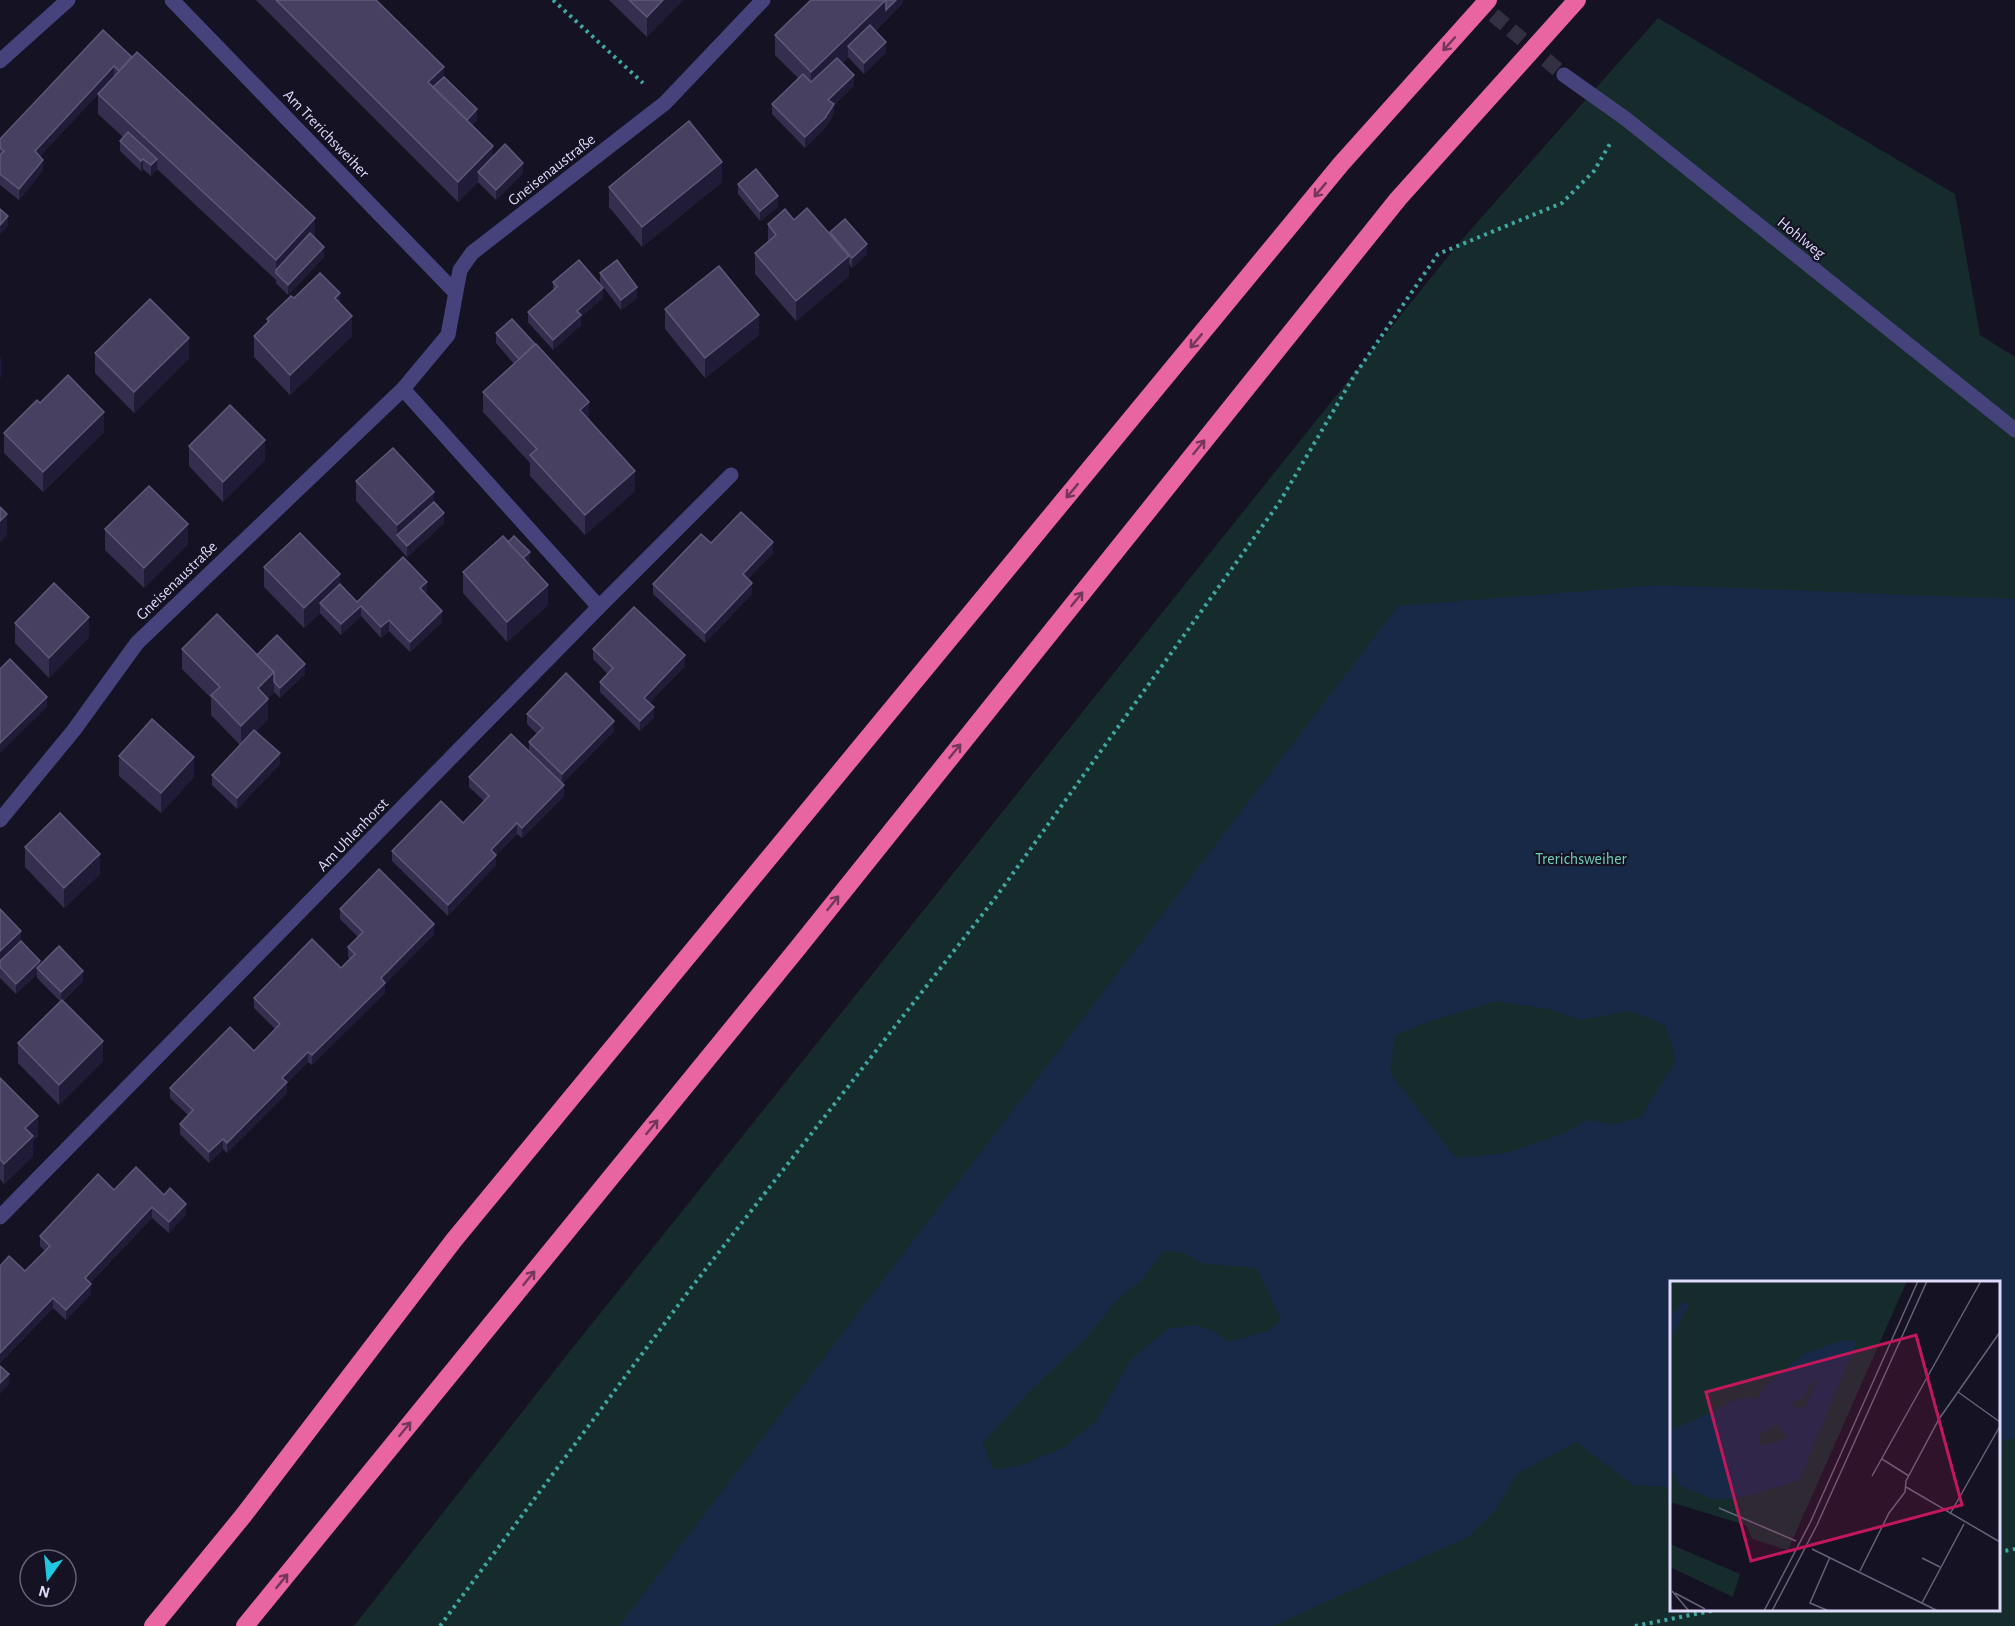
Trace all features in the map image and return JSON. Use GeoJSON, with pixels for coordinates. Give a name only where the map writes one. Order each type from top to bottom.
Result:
{"type":"FeatureCollection","features":[{"type":"Feature","properties":{"kind":"highway"},"geometry":{"type":"LineString","coordinates":[[153,1626],[243,1516],[462,1231],[1341,164],[1488,0]]}},
{"type":"Feature","properties":{"kind":"highway"},"geometry":{"type":"LineString","coordinates":[[245,1626],[789,958],[1390,208],[1577,0]]}},
{"type":"Feature","properties":{"kind":"street"},"geometry":{"type":"LineString","coordinates":[[0,61],[68,0]]}},
{"type":"Feature","properties":{"kind":"street","name":"Am Trerichsweiher"},"geometry":{"type":"LineString","coordinates":[[172,0],[455,292]]}},
{"type":"Feature","properties":{"kind":"street","name":"Gneisenaustraße"},"geometry":{"type":"LineString","coordinates":[[0,820],[74,730],[137,643],[403,389],[448,335],[460,270],[472,253],[666,103],[763,0]]}},
{"type":"Feature","properties":{"kind":"street","name":"Hohlweg"},"geometry":{"type":"LineString","coordinates":[[1564,75],[1626,119],[2015,430]]}},
{"type":"Feature","properties":{"kind":"street"},"geometry":{"type":"LineString","coordinates":[[403,389],[599,607]]}},
{"type":"Feature","properties":{"kind":"street","name":"Am Uhlenhorst"},"geometry":{"type":"LineString","coordinates":[[0,1217],[731,475]]}},
{"type":"Feature","properties":{"kind":"path"},"geometry":{"type":"LineString","coordinates":[[553,0],[666,103]]}},
{"type":"Feature","properties":{"kind":"path"},"geometry":{"type":"LineString","coordinates":[[440,1626],[691,1288],[996,897],[1279,503],[1354,376],[1438,254],[1562,203],[1594,171],[1626,119]]}},
{"type":"Feature","properties":{"kind":"path"},"geometry":{"type":"LineString","coordinates":[[2000,1552],[2015,1548]]}},
{"type":"Feature","properties":{"kind":"path"},"geometry":{"type":"LineString","coordinates":[[1635,1626],[1711,1611]]}},
{"type":"Feature","properties":{"kind":"green space","name":"Trerichsweiher"},"geometry":{"type":"Polygon","coordinates":[[[1658,18],[1955,194],[1980,335],[2015,357],[2015,1626],[354,1626],[574,1346],[1458,244],[1658,18]]]}},
{"type":"Feature","properties":{"kind":"water","name":"Trerichsweiher"},"geometry":{"type":"Polygon","coordinates":[[[1660,585],[2015,599],[2015,1438],[2000,1442],[2000,1281],[1670,1281],[1670,1487],[1633,1485],[1576,1442],[1517,1474],[1495,1511],[1469,1536],[1274,1626],[619,1626],[1398,606],[1660,585]],[[1497,1001],[1430,1021],[1395,1035],[1390,1073],[1456,1158],[1506,1153],[1562,1134],[1587,1120],[1615,1124],[1641,1117],[1676,1060],[1665,1025],[1630,1011],[1580,1020],[1549,1009],[1497,1001]],[[1164,1250],[1143,1279],[1117,1300],[1087,1337],[1031,1390],[982,1443],[994,1470],[1022,1465],[1063,1448],[1097,1420],[1131,1359],[1168,1329],[1196,1325],[1215,1332],[1228,1342],[1267,1331],[1281,1320],[1257,1268],[1201,1263],[1184,1253],[1164,1250]]]}},
{"type":"Feature","properties":{"kind":"building"},"geometry":{"type":"Polygon","coordinates":[[[276,0],[376,0],[444,67],[428,82],[493,146],[458,182],[276,0]]]}},
{"type":"Feature","properties":{"kind":"building"},"geometry":{"type":"Polygon","coordinates":[[[629,0],[663,0],[647,17],[629,0]]]}},
{"type":"Feature","properties":{"kind":"building"},"geometry":{"type":"Polygon","coordinates":[[[811,0],[886,0],[811,72],[775,35],[811,0]]]}},
{"type":"Feature","properties":{"kind":"building"},"geometry":{"type":"Polygon","coordinates":[[[886,0],[896,0],[886,10],[886,0]]]}},
{"type":"Feature","properties":{"kind":"building"},"geometry":{"type":"Polygon","coordinates":[[[870,25],[886,42],[864,63],[848,46],[870,25]]]}},
{"type":"Feature","properties":{"kind":"building"},"geometry":{"type":"Polygon","coordinates":[[[103,30],[132,57],[119,71],[114,66],[35,151],[43,160],[19,189],[0,174],[0,155],[4,151],[0,148],[0,139],[103,30]]]}},
{"type":"Feature","properties":{"kind":"building"},"geometry":{"type":"Polygon","coordinates":[[[137,52],[315,218],[276,260],[98,94],[137,52]]]}},
{"type":"Feature","properties":{"kind":"building"},"geometry":{"type":"Polygon","coordinates":[[[837,58],[854,75],[828,100],[834,104],[825,118],[805,137],[772,104],[803,74],[811,82],[837,58]]]}},
{"type":"Feature","properties":{"kind":"building"},"geometry":{"type":"Polygon","coordinates":[[[444,77],[477,109],[467,120],[433,87],[444,77]]]}},
{"type":"Feature","properties":{"kind":"building"},"geometry":{"type":"Polygon","coordinates":[[[689,121],[722,162],[642,227],[609,187],[689,121]]]}},
{"type":"Feature","properties":{"kind":"building"},"geometry":{"type":"Polygon","coordinates":[[[128,132],[157,159],[151,165],[143,159],[141,161],[120,141],[128,132]]]}},
{"type":"Feature","properties":{"kind":"building"},"geometry":{"type":"Polygon","coordinates":[[[505,144],[523,163],[496,190],[478,172],[505,144]]]}},
{"type":"Feature","properties":{"kind":"building"},"geometry":{"type":"Polygon","coordinates":[[[756,169],[778,196],[760,211],[738,184],[756,169]]]}},
{"type":"Feature","properties":{"kind":"building"},"geometry":{"type":"Polygon","coordinates":[[[807,208],[849,256],[796,301],[755,253],[776,235],[768,224],[785,209],[794,220],[807,208]]]}},
{"type":"Feature","properties":{"kind":"building"},"geometry":{"type":"Polygon","coordinates":[[[0,209],[8,216],[0,225],[0,209]]]}},
{"type":"Feature","properties":{"kind":"building"},"geometry":{"type":"Polygon","coordinates":[[[845,219],[867,244],[852,258],[830,232],[845,219]]]}},
{"type":"Feature","properties":{"kind":"building"},"geometry":{"type":"Polygon","coordinates":[[[310,233],[324,247],[288,285],[276,273],[276,270],[310,233]]]}},
{"type":"Feature","properties":{"kind":"building"},"geometry":{"type":"Polygon","coordinates":[[[579,260],[603,288],[577,311],[581,315],[553,340],[528,312],[557,287],[553,282],[579,260]]]}},
{"type":"Feature","properties":{"kind":"building"},"geometry":{"type":"Polygon","coordinates":[[[617,260],[637,287],[621,300],[600,273],[617,260]]]}},
{"type":"Feature","properties":{"kind":"building"},"geometry":{"type":"Polygon","coordinates":[[[719,266],[759,315],[705,358],[665,309],[719,266]]]}},
{"type":"Feature","properties":{"kind":"building"},"geometry":{"type":"Polygon","coordinates":[[[320,273],[340,293],[335,298],[352,316],[290,375],[254,336],[269,321],[267,319],[291,296],[294,298],[320,273]]]}},
{"type":"Feature","properties":{"kind":"building"},"geometry":{"type":"Polygon","coordinates":[[[150,299],[189,338],[134,392],[95,353],[150,299]]]}},
{"type":"Feature","properties":{"kind":"building"},"geometry":{"type":"Polygon","coordinates":[[[512,319],[535,344],[519,359],[496,333],[512,319]]]}},
{"type":"Feature","properties":{"kind":"building"},"geometry":{"type":"Polygon","coordinates":[[[536,344],[589,402],[580,410],[635,471],[585,515],[530,455],[537,449],[483,392],[536,344]]]}},
{"type":"Feature","properties":{"kind":"building"},"geometry":{"type":"Polygon","coordinates":[[[68,375],[104,412],[43,472],[4,433],[37,400],[40,403],[68,375]]]}},
{"type":"Feature","properties":{"kind":"building"},"geometry":{"type":"Polygon","coordinates":[[[230,405],[265,440],[223,482],[189,446],[230,405]]]}},
{"type":"Feature","properties":{"kind":"building"},"geometry":{"type":"Polygon","coordinates":[[[393,448],[434,492],[397,525],[356,481],[393,448]]]}},
{"type":"Feature","properties":{"kind":"building"},"geometry":{"type":"Polygon","coordinates":[[[149,486],[188,524],[144,568],[105,529],[149,486]]]}},
{"type":"Feature","properties":{"kind":"building"},"geometry":{"type":"Polygon","coordinates":[[[434,502],[444,513],[407,546],[397,535],[434,502]]]}},
{"type":"Feature","properties":{"kind":"building"},"geometry":{"type":"Polygon","coordinates":[[[0,507],[7,514],[0,521],[0,507]]]}},
{"type":"Feature","properties":{"kind":"building"},"geometry":{"type":"Polygon","coordinates":[[[741,512],[773,542],[743,574],[752,583],[705,633],[653,584],[701,534],[711,543],[741,512]]]}},
{"type":"Feature","properties":{"kind":"building"},"geometry":{"type":"Polygon","coordinates":[[[300,533],[340,574],[304,608],[264,567],[300,533]]]}},
{"type":"Feature","properties":{"kind":"building"},"geometry":{"type":"Polygon","coordinates":[[[503,536],[548,585],[507,622],[463,572],[503,536]]]}},
{"type":"Feature","properties":{"kind":"building"},"geometry":{"type":"Polygon","coordinates":[[[514,536],[530,552],[523,558],[508,542],[514,536]]]}},
{"type":"Feature","properties":{"kind":"building"},"geometry":{"type":"Polygon","coordinates":[[[403,557],[427,582],[420,588],[442,611],[410,642],[389,620],[381,627],[361,606],[341,624],[320,603],[340,584],[357,602],[403,557]]]}},
{"type":"Feature","properties":{"kind":"building"},"geometry":{"type":"Polygon","coordinates":[[[54,583],[89,617],[49,658],[15,623],[54,583]]]}},
{"type":"Feature","properties":{"kind":"building"},"geometry":{"type":"Polygon","coordinates":[[[634,607],[685,655],[644,698],[654,707],[640,721],[600,682],[613,668],[593,649],[634,607]]]}},
{"type":"Feature","properties":{"kind":"building"},"geometry":{"type":"Polygon","coordinates":[[[217,614],[274,672],[258,688],[268,699],[241,726],[211,695],[220,687],[182,649],[217,614]]]}},
{"type":"Feature","properties":{"kind":"building"},"geometry":{"type":"Polygon","coordinates":[[[277,635],[305,664],[280,688],[274,682],[274,672],[257,655],[277,635]]]}},
{"type":"Feature","properties":{"kind":"building"},"geometry":{"type":"Polygon","coordinates":[[[10,659],[47,697],[0,743],[0,669],[10,659]]]}},
{"type":"Feature","properties":{"kind":"building"},"geometry":{"type":"Polygon","coordinates":[[[566,673],[614,721],[562,774],[529,742],[543,728],[527,714],[566,673]]]}},
{"type":"Feature","properties":{"kind":"building"},"geometry":{"type":"Polygon","coordinates":[[[152,719],[194,757],[161,793],[119,756],[152,719]]]}},
{"type":"Feature","properties":{"kind":"building"},"geometry":{"type":"Polygon","coordinates":[[[254,730],[280,753],[237,798],[212,775],[254,730]]]}},
{"type":"Feature","properties":{"kind":"building"},"geometry":{"type":"Polygon","coordinates":[[[511,734],[564,785],[522,828],[517,823],[491,850],[496,855],[448,905],[392,851],[441,801],[463,823],[489,796],[469,777],[511,734]]]}},
{"type":"Feature","properties":{"kind":"building"},"geometry":{"type":"Polygon","coordinates":[[[60,813],[100,854],[64,888],[25,847],[60,813]]]}},
{"type":"Feature","properties":{"kind":"building"},"geometry":{"type":"Polygon","coordinates":[[[379,869],[434,924],[381,978],[385,983],[312,1055],[308,1052],[282,1078],[287,1082],[227,1143],[223,1139],[209,1152],[180,1124],[193,1110],[170,1088],[230,1027],[254,1051],[280,1024],[254,998],[312,939],[341,968],[355,954],[348,947],[363,932],[340,909],[379,869]]]}},
{"type":"Feature","properties":{"kind":"building"},"geometry":{"type":"Polygon","coordinates":[[[0,909],[21,931],[0,951],[0,909]]]}},
{"type":"Feature","properties":{"kind":"building"},"geometry":{"type":"Polygon","coordinates":[[[21,941],[40,961],[16,984],[0,967],[0,961],[21,941]]]}},
{"type":"Feature","properties":{"kind":"building"},"geometry":{"type":"Polygon","coordinates":[[[59,946],[83,971],[61,992],[37,968],[59,946]]]}},
{"type":"Feature","properties":{"kind":"building"},"geometry":{"type":"Polygon","coordinates":[[[62,1000],[103,1041],[59,1085],[18,1043],[62,1000]]]}},
{"type":"Feature","properties":{"kind":"building"},"geometry":{"type":"Polygon","coordinates":[[[0,1078],[38,1116],[25,1128],[33,1136],[4,1164],[0,1159],[0,1078]]]}},
{"type":"Feature","properties":{"kind":"building"},"geometry":{"type":"Polygon","coordinates":[[[136,1167],[164,1195],[170,1188],[186,1204],[169,1222],[152,1207],[85,1278],[91,1284],[66,1310],[53,1298],[0,1353],[0,1266],[9,1256],[25,1271],[50,1246],[40,1236],[98,1174],[114,1190],[136,1167]]]}},
{"type":"Feature","properties":{"kind":"building"},"geometry":{"type":"Polygon","coordinates":[[[0,1366],[9,1374],[0,1383],[0,1366]]]}},
{"type":"Feature","properties":{"kind":"tunnel"},"geometry":{"type":"LineString","coordinates":[[1476,0],[1564,75]]}}]}
